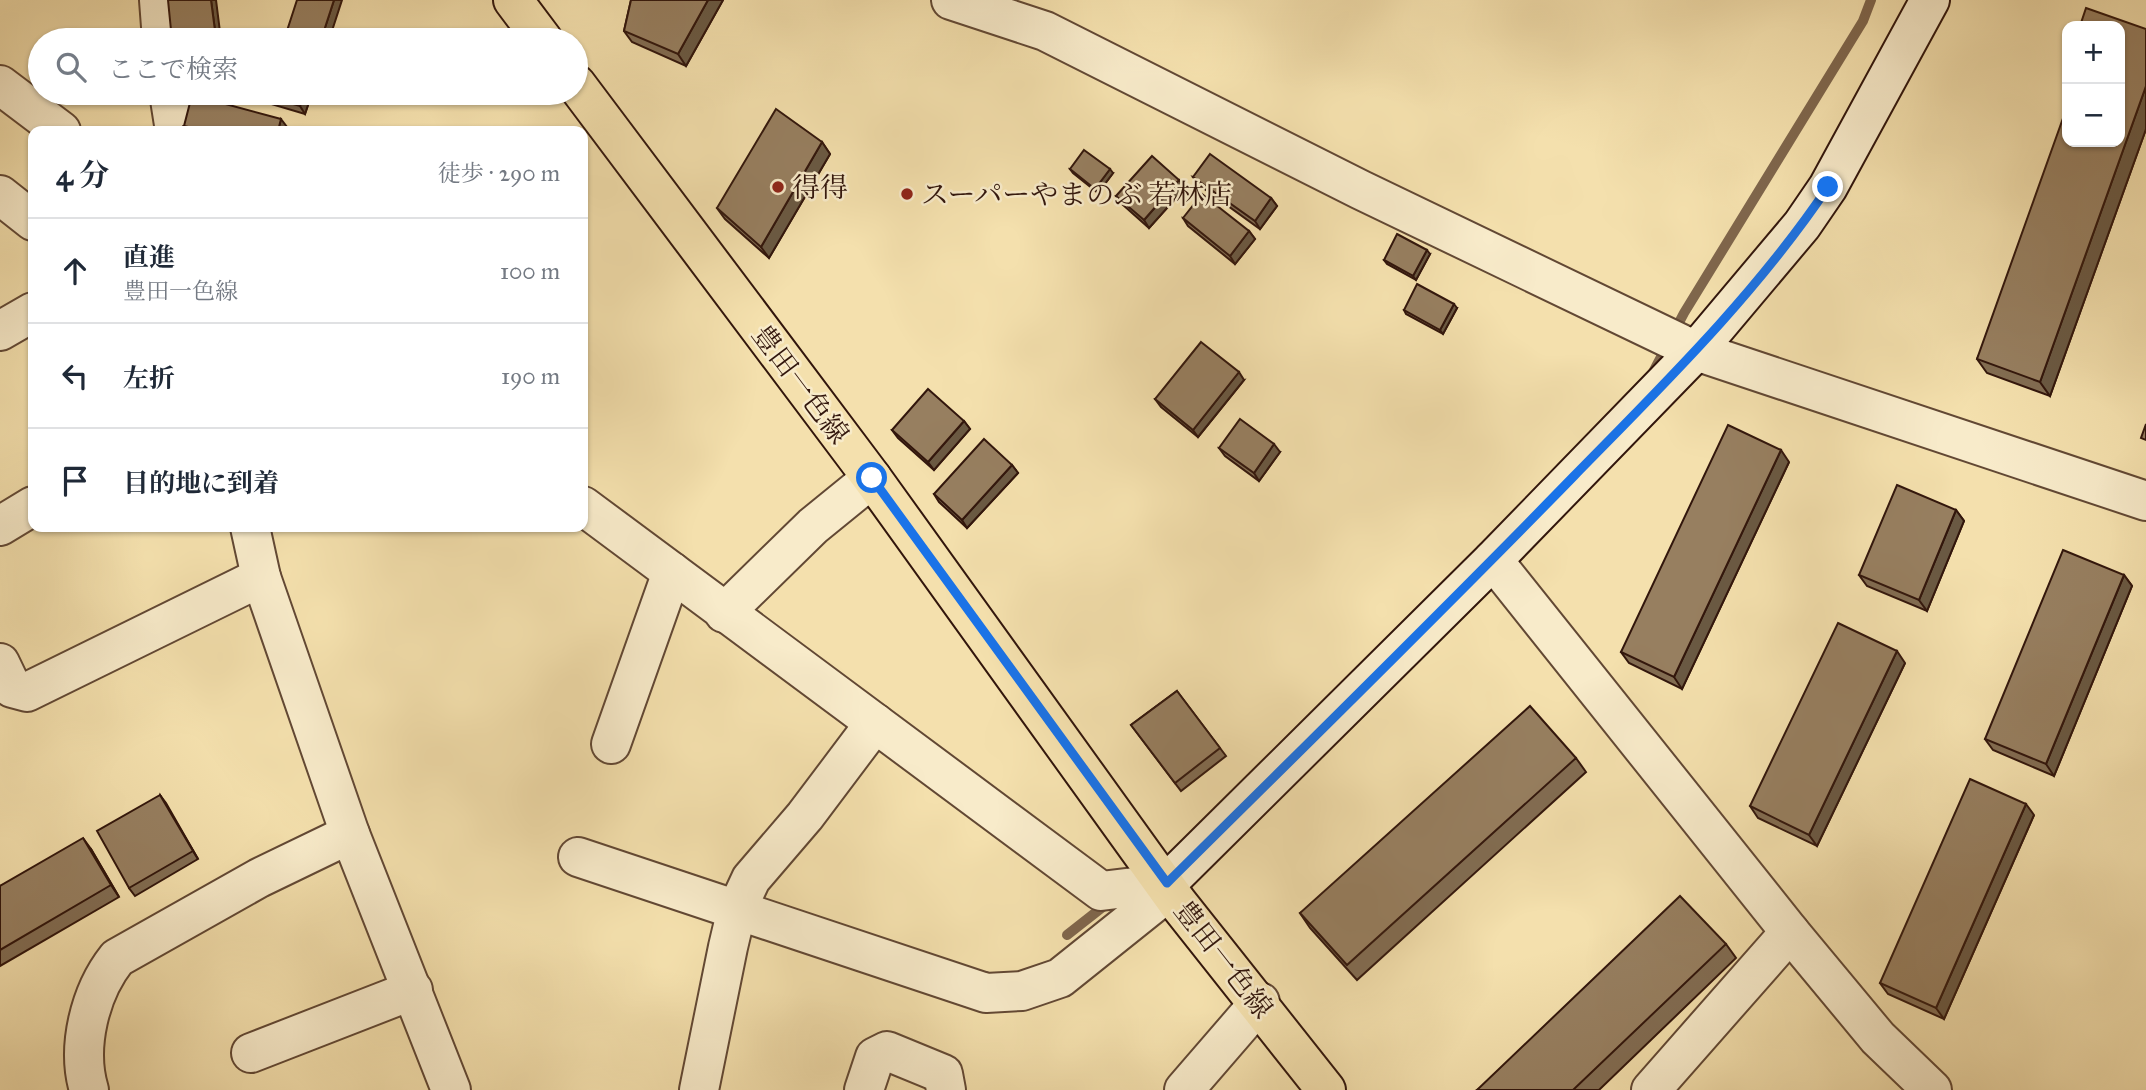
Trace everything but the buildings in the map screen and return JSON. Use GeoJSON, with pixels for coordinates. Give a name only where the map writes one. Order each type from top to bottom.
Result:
{"type":"FeatureCollection","features":[{"type":"Feature","properties":{"kind":"main road"},"geometry":{"type":"LineString","coordinates":[[513,0],[534,28]]}},
{"type":"Feature","properties":{"kind":"main road","name":"豊田一色線"},"geometry":{"type":"LineString","coordinates":[[588,100],[872,478],[1168,887],[1326,1090]]}},
{"type":"Feature","properties":{"kind":"street"},"geometry":{"type":"LineString","coordinates":[[159,0],[161,28]]}},
{"type":"Feature","properties":{"kind":"street"},"geometry":{"type":"LineString","coordinates":[[951,0],[1045,32],[1361,190],[1696,351],[2146,501]]}},
{"type":"Feature","properties":{"kind":"street"},"geometry":{"type":"LineString","coordinates":[[578,857],[986,993],[1022,991],[1060,978],[1168,887],[1696,351],[1802,225],[1828,187],[1930,0]]}},
{"type":"Feature","properties":{"kind":"street"},"geometry":{"type":"LineString","coordinates":[[0,85],[54,126]]}},
{"type":"Feature","properties":{"kind":"street"},"geometry":{"type":"LineString","coordinates":[[171,105],[174,126]]}},
{"type":"Feature","properties":{"kind":"street"},"geometry":{"type":"LineString","coordinates":[[0,195],[28,217]]}},
{"type":"Feature","properties":{"kind":"street"},"geometry":{"type":"LineString","coordinates":[[0,331],[28,315]]}},
{"type":"Feature","properties":{"kind":"street"},"geometry":{"type":"LineString","coordinates":[[724,613],[813,526],[872,478]]}},
{"type":"Feature","properties":{"kind":"street"},"geometry":{"type":"LineString","coordinates":[[0,526],[28,509]]}},
{"type":"Feature","properties":{"kind":"street"},"geometry":{"type":"LineString","coordinates":[[588,510],[1101,891],[1168,887]]}},
{"type":"Feature","properties":{"kind":"street"},"geometry":{"type":"LineString","coordinates":[[251,532],[261,577],[350,834],[451,1090]]}},
{"type":"Feature","properties":{"kind":"street"},"geometry":{"type":"LineString","coordinates":[[1493,560],[1790,932],[1878,1038],[1932,1090]]}},
{"type":"Feature","properties":{"kind":"street"},"geometry":{"type":"LineString","coordinates":[[611,744],[672,572]]}},
{"type":"Feature","properties":{"kind":"street"},"geometry":{"type":"LineString","coordinates":[[0,663],[12,688],[27,692],[261,577]]}},
{"type":"Feature","properties":{"kind":"street"},"geometry":{"type":"LineString","coordinates":[[699,1090],[737,909],[751,879],[805,816],[875,723]]}},
{"type":"Feature","properties":{"kind":"street"},"geometry":{"type":"LineString","coordinates":[[89,1090],[84,1074],[84,1043],[89,1019],[104,975],[117,958],[259,878],[350,834]]}},
{"type":"Feature","properties":{"kind":"street"},"geometry":{"type":"LineString","coordinates":[[1651,1090],[1790,932]]}},
{"type":"Feature","properties":{"kind":"street"},"geometry":{"type":"LineString","coordinates":[[251,1053],[413,990]]}},
{"type":"Feature","properties":{"kind":"street"},"geometry":{"type":"LineString","coordinates":[[1184,1090],[1260,1002]]}},
{"type":"Feature","properties":{"kind":"street"},"geometry":{"type":"LineString","coordinates":[[864,1090],[875,1057],[887,1051],[943,1074],[946,1090]]}},
{"type":"Feature","properties":{"kind":"waterway"},"geometry":{"type":"LineString","coordinates":[[1651,376],[1684,313],[1863,21],[1871,0]]}},
{"type":"Feature","properties":{"kind":"waterway"},"geometry":{"type":"LineString","coordinates":[[1067,935],[1109,902]]}},
{"type":"Feature","properties":{"kind":"place","name":"得得"},"geometry":{"type":"Point","coordinates":[778,187]}},
{"type":"Feature","properties":{"kind":"place","name":"スーパーやまのぶ 若林店"},"geometry":{"type":"Point","coordinates":[907,194]}},
{"type":"Feature","properties":{"kind":"route"},"geometry":{"type":"LineString","coordinates":[[872,478],[1167,883],[1493,560],[1696,351],[1802,225],[1828,187]]}}]}
